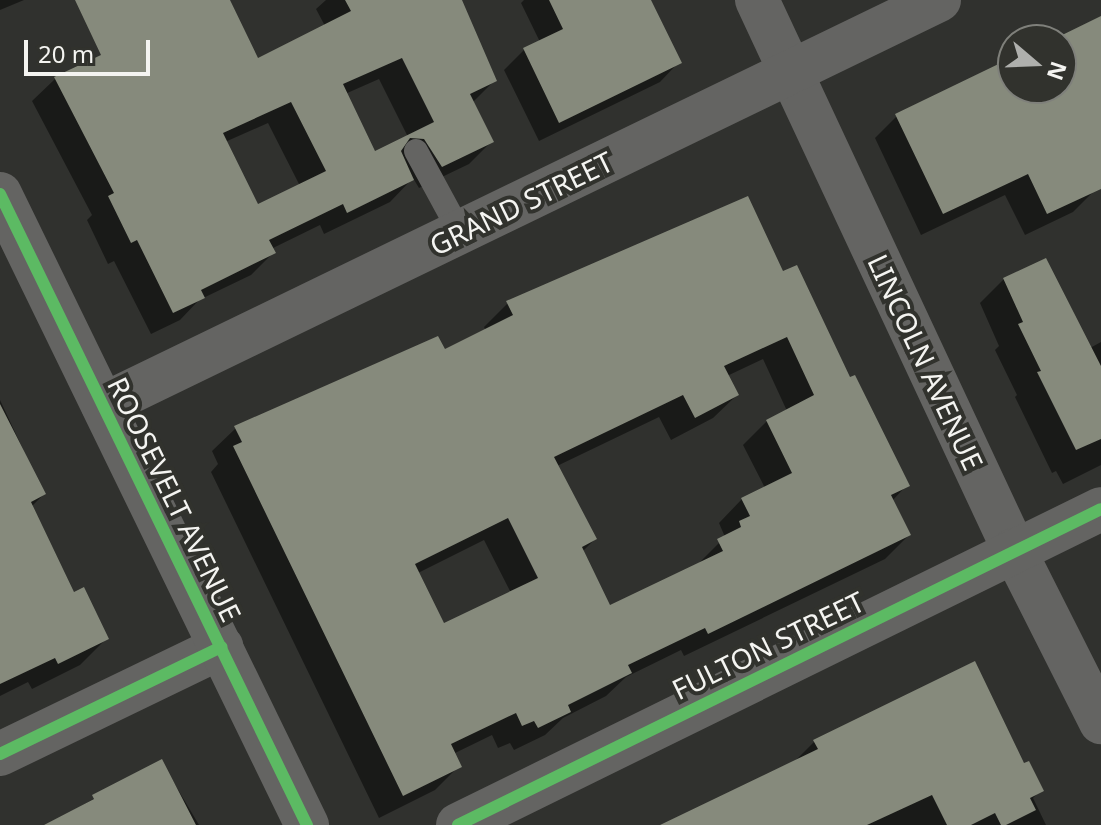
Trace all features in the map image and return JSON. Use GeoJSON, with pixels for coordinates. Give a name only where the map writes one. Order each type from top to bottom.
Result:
{"type":"FeatureCollection","features":[{"type":"Feature","properties":{"kind":"street","name":"LINCOLN AVENUE"},"geometry":{"type":"LineString","coordinates":[[757,0],[1014,550],[1101,722]]}},
{"type":"Feature","properties":{"kind":"street","name":"GRAND STREET"},"geometry":{"type":"LineString","coordinates":[[103,405],[939,0]]}},
{"type":"Feature","properties":{"kind":"street","name":"ROOSEVELT AVENUE"},"geometry":{"type":"LineString","coordinates":[[0,194],[307,825]]}},
{"type":"Feature","properties":{"kind":"street","name":"FULTON STREET"},"geometry":{"type":"LineString","coordinates":[[458,825],[1101,509]]}},
{"type":"Feature","properties":{"kind":"street"},"geometry":{"type":"LineString","coordinates":[[0,754],[221,647]]}},
{"type":"Feature","properties":{"kind":"lane"},"geometry":{"type":"LineString","coordinates":[[416,151],[460,232]]}},
{"type":"Feature","properties":{"kind":"building"},"geometry":{"type":"Polygon","coordinates":[[[75,0],[230,0],[258,58],[351,11],[345,0],[462,0],[497,81],[470,94],[494,142],[442,167],[424,139],[410,138],[401,151],[414,180],[347,213],[343,204],[269,240],[276,253],[201,290],[205,298],[173,313],[137,240],[131,243],[108,196],[114,193],[54,77],[101,55],[75,0]],[[402,58],[343,84],[375,151],[434,122],[402,58]],[[291,102],[223,133],[258,204],[326,171],[291,102]]]}},
{"type":"Feature","properties":{"kind":"building"},"geometry":{"type":"Polygon","coordinates":[[[549,0],[651,0],[682,63],[559,123],[523,48],[563,29],[549,0]]]}},
{"type":"Feature","properties":{"kind":"building"},"geometry":{"type":"Polygon","coordinates":[[[1101,16],[1101,189],[1047,214],[1028,174],[943,214],[895,114],[997,65],[997,104],[1077,104],[1077,28],[1101,16]]]}},
{"type":"Feature","properties":{"kind":"building"},"geometry":{"type":"Polygon","coordinates":[[[748,196],[783,271],[797,265],[850,377],[855,375],[910,486],[891,495],[911,535],[708,634],[705,628],[628,665],[632,673],[568,705],[571,712],[538,728],[534,721],[522,726],[516,713],[451,744],[462,767],[403,796],[233,446],[242,442],[234,426],[438,336],[445,349],[513,315],[506,301],[748,196]],[[787,337],[724,366],[739,395],[695,418],[683,395],[554,457],[597,539],[582,547],[610,605],[723,551],[717,539],[741,527],[739,521],[750,516],[741,498],[792,473],[766,420],[814,395],[787,337]],[[508,518],[415,564],[444,623],[538,578],[508,518]]]}},
{"type":"Feature","properties":{"kind":"building"},"geometry":{"type":"Polygon","coordinates":[[[1046,258],[1101,366],[1101,439],[1076,450],[1037,372],[1041,371],[1018,324],[1023,322],[1003,278],[1046,258]]]}},
{"type":"Feature","properties":{"kind":"building"},"geometry":{"type":"Polygon","coordinates":[[[0,404],[46,494],[31,502],[74,592],[84,587],[109,639],[58,664],[55,658],[0,684],[0,404]]]}},
{"type":"Feature","properties":{"kind":"building"},"geometry":{"type":"Polygon","coordinates":[[[975,661],[1024,763],[1029,761],[1044,791],[1030,798],[1036,810],[1006,825],[1001,825],[995,813],[971,825],[947,825],[932,795],[867,825],[660,825],[818,749],[813,740],[975,661]]]}},
{"type":"Feature","properties":{"kind":"building"},"geometry":{"type":"Polygon","coordinates":[[[162,759],[196,825],[44,825],[94,799],[92,795],[162,759]]]}},
{"type":"Feature","properties":{"kind":"cycle path"},"geometry":{"type":"LineString","coordinates":[[0,194],[307,825]]}},
{"type":"Feature","properties":{"kind":"cycle path"},"geometry":{"type":"LineString","coordinates":[[458,825],[1101,509]]}},
{"type":"Feature","properties":{"kind":"cycle path"},"geometry":{"type":"LineString","coordinates":[[0,754],[221,647]]}}]}
